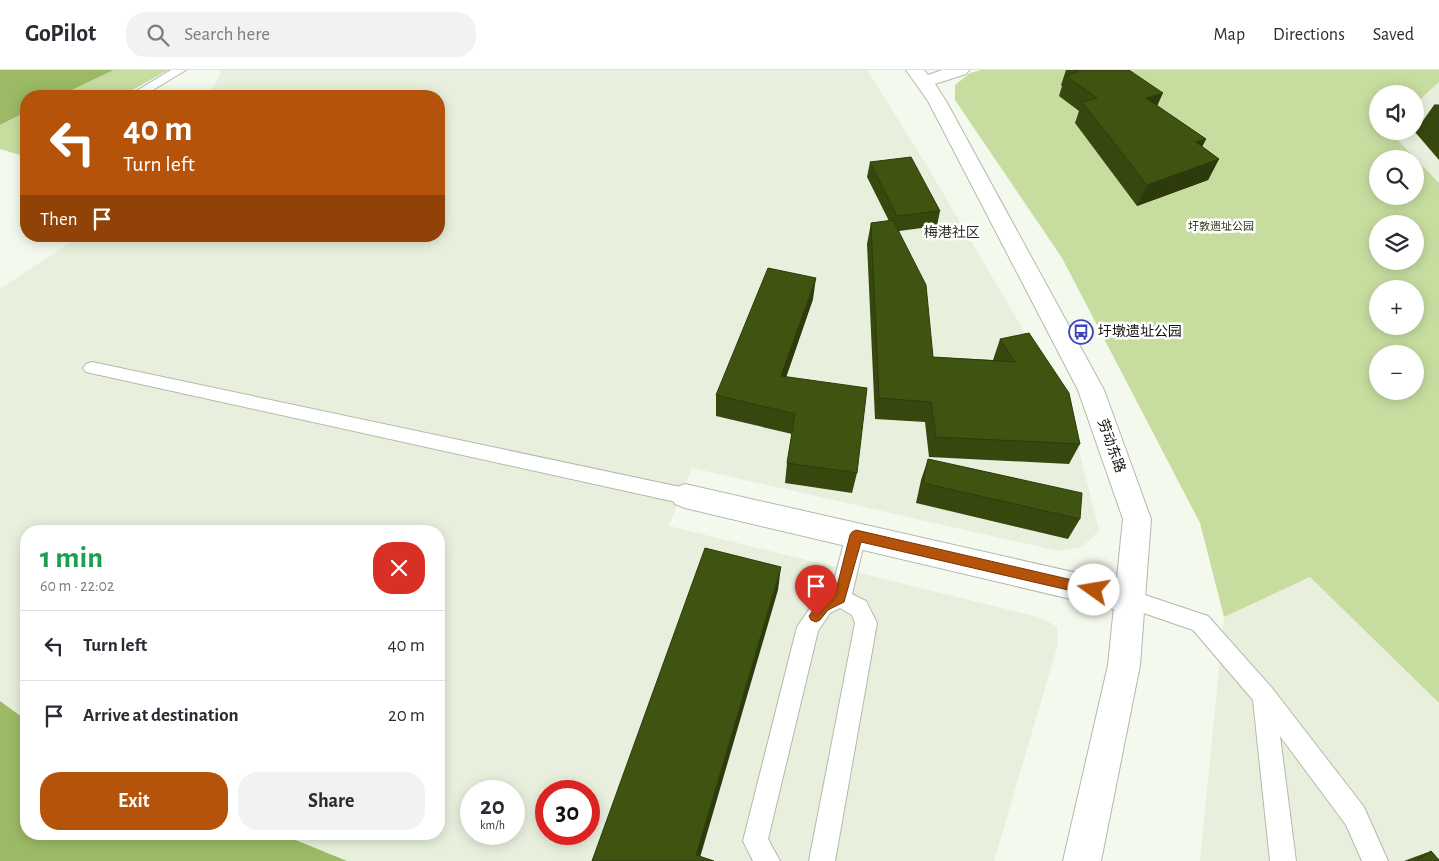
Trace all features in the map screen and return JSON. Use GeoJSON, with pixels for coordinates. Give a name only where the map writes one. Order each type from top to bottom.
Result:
{"type":"FeatureCollection","features":[{"type":"Feature","properties":{"kind":"street"},"geometry":{"type":"LineString","coordinates":[[918,73],[960,70]]}},
{"type":"Feature","properties":{"kind":"street","name":"劳动东路"},"geometry":{"type":"LineString","coordinates":[[918,73],[937,100],[1091,390],[1137,519],[1124,665],[1082,861]]}},
{"type":"Feature","properties":{"kind":"street"},"geometry":{"type":"LineString","coordinates":[[685,496],[1130,599]]}},
{"type":"Feature","properties":{"kind":"lane"},"geometry":{"type":"LineString","coordinates":[[145,90],[180,70]]}},
{"type":"Feature","properties":{"kind":"lane"},"geometry":{"type":"LineString","coordinates":[[92,368],[685,496]]}},
{"type":"Feature","properties":{"kind":"lane"},"geometry":{"type":"LineString","coordinates":[[767,861],[755,841],[808,627],[824,606],[840,598],[856,535]]}},
{"type":"Feature","properties":{"kind":"lane"},"geometry":{"type":"LineString","coordinates":[[822,861],[866,623],[859,608],[840,598]]}},
{"type":"Feature","properties":{"kind":"lane"},"geometry":{"type":"LineString","coordinates":[[1130,599],[1200,624],[1264,696],[1355,816],[1375,861]]}},
{"type":"Feature","properties":{"kind":"lane"},"geometry":{"type":"LineString","coordinates":[[1264,696],[1284,861]]}},
{"type":"Feature","properties":{"kind":"shaded area"},"geometry":{"type":"Polygon","coordinates":[[[0,70],[114,70],[72,90],[20,90],[20,115],[0,125],[0,70]]]}},
{"type":"Feature","properties":{"kind":"shaded area"},"geometry":{"type":"Polygon","coordinates":[[[222,70],[867,70],[927,166],[1068,406],[1099,531],[1082,547],[1058,551],[692,468],[669,526],[1042,618],[1057,627],[1058,644],[994,861],[347,861],[296,840],[445,840],[445,525],[20,525],[20,716],[0,701],[0,289],[71,242],[445,242],[445,90],[212,90],[222,70]]]}},
{"type":"Feature","properties":{"kind":"shaded area"},"geometry":{"type":"Polygon","coordinates":[[[1439,82],[1439,183],[1424,167],[1424,150],[1407,150],[1398,140],[1424,140],[1424,96],[1439,82]]]}},
{"type":"Feature","properties":{"kind":"shaded area"},"geometry":{"type":"Polygon","coordinates":[[[1310,577],[1439,703],[1439,861],[1200,861],[1224,617],[1310,577]]]}},
{"type":"Feature","properties":{"kind":"shaded area"},"geometry":{"type":"Polygon","coordinates":[[[0,701],[20,716],[20,840],[296,840],[347,861],[0,861],[0,701]]]}},
{"type":"Feature","properties":{"kind":"green space"},"geometry":{"type":"Polygon","coordinates":[[[114,70],[168,70],[133,90],[72,90],[114,70]]]}},
{"type":"Feature","properties":{"kind":"green space","name":"圩敦遗址公园"},"geometry":{"type":"Polygon","coordinates":[[[981,70],[1439,70],[1439,82],[1424,96],[1424,85],[1369,85],[1369,140],[1398,140],[1407,150],[1369,150],[1369,205],[1424,205],[1424,167],[1439,183],[1439,703],[1310,577],[1224,617],[1200,523],[1062,258],[955,100],[955,85],[970,73],[981,70]]]}},
{"type":"Feature","properties":{"kind":"green space"},"geometry":{"type":"Polygon","coordinates":[[[20,115],[20,155],[0,149],[0,125],[20,115]]]}},
{"type":"Feature","properties":{"kind":"building"},"geometry":{"type":"Polygon","coordinates":[[[1075,70],[1129,70],[1163,93],[1146,98],[1206,139],[1196,142],[1219,159],[1147,185],[1082,102],[1097,98],[1066,76],[1078,72],[1075,70]]]}},
{"type":"Feature","properties":{"kind":"building"},"geometry":{"type":"Polygon","coordinates":[[[911,157],[940,211],[897,216],[870,162],[911,157]]]}},
{"type":"Feature","properties":{"kind":"building"},"geometry":{"type":"Polygon","coordinates":[[[893,220],[926,285],[933,357],[1015,362],[1000,339],[1029,333],[1069,393],[1080,444],[936,437],[931,402],[879,398],[871,223],[893,220]]]}},
{"type":"Feature","properties":{"kind":"building"},"geometry":{"type":"Polygon","coordinates":[[[768,268],[816,278],[781,376],[867,388],[857,473],[787,463],[795,414],[716,395],[768,268]]]}},
{"type":"Feature","properties":{"kind":"building"},"geometry":{"type":"Polygon","coordinates":[[[928,459],[1082,493],[1080,519],[923,483],[928,459]]]}},
{"type":"Feature","properties":{"kind":"building"},"geometry":{"type":"Polygon","coordinates":[[[705,548],[781,567],[696,855],[714,861],[592,861],[598,845],[600,845],[600,839],[705,548]]]}},
{"type":"Feature","properties":{"kind":"building"},"geometry":{"type":"Polygon","coordinates":[[[1431,851],[1439,861],[1417,861],[1431,851]]]}},
{"type":"Feature","properties":{"kind":"place","name":"圩墩遗址公园"},"geometry":{"type":"Point","coordinates":[1081,332]}},
{"type":"Feature","properties":{"kind":"district","name":"梅港社区"},"geometry":{"type":"Point","coordinates":[952,233]}},
{"type":"Feature","properties":{"kind":"route"},"geometry":{"type":"LineString","coordinates":[[816,616],[824,606],[840,598],[856,535],[1094,590]]}}]}
